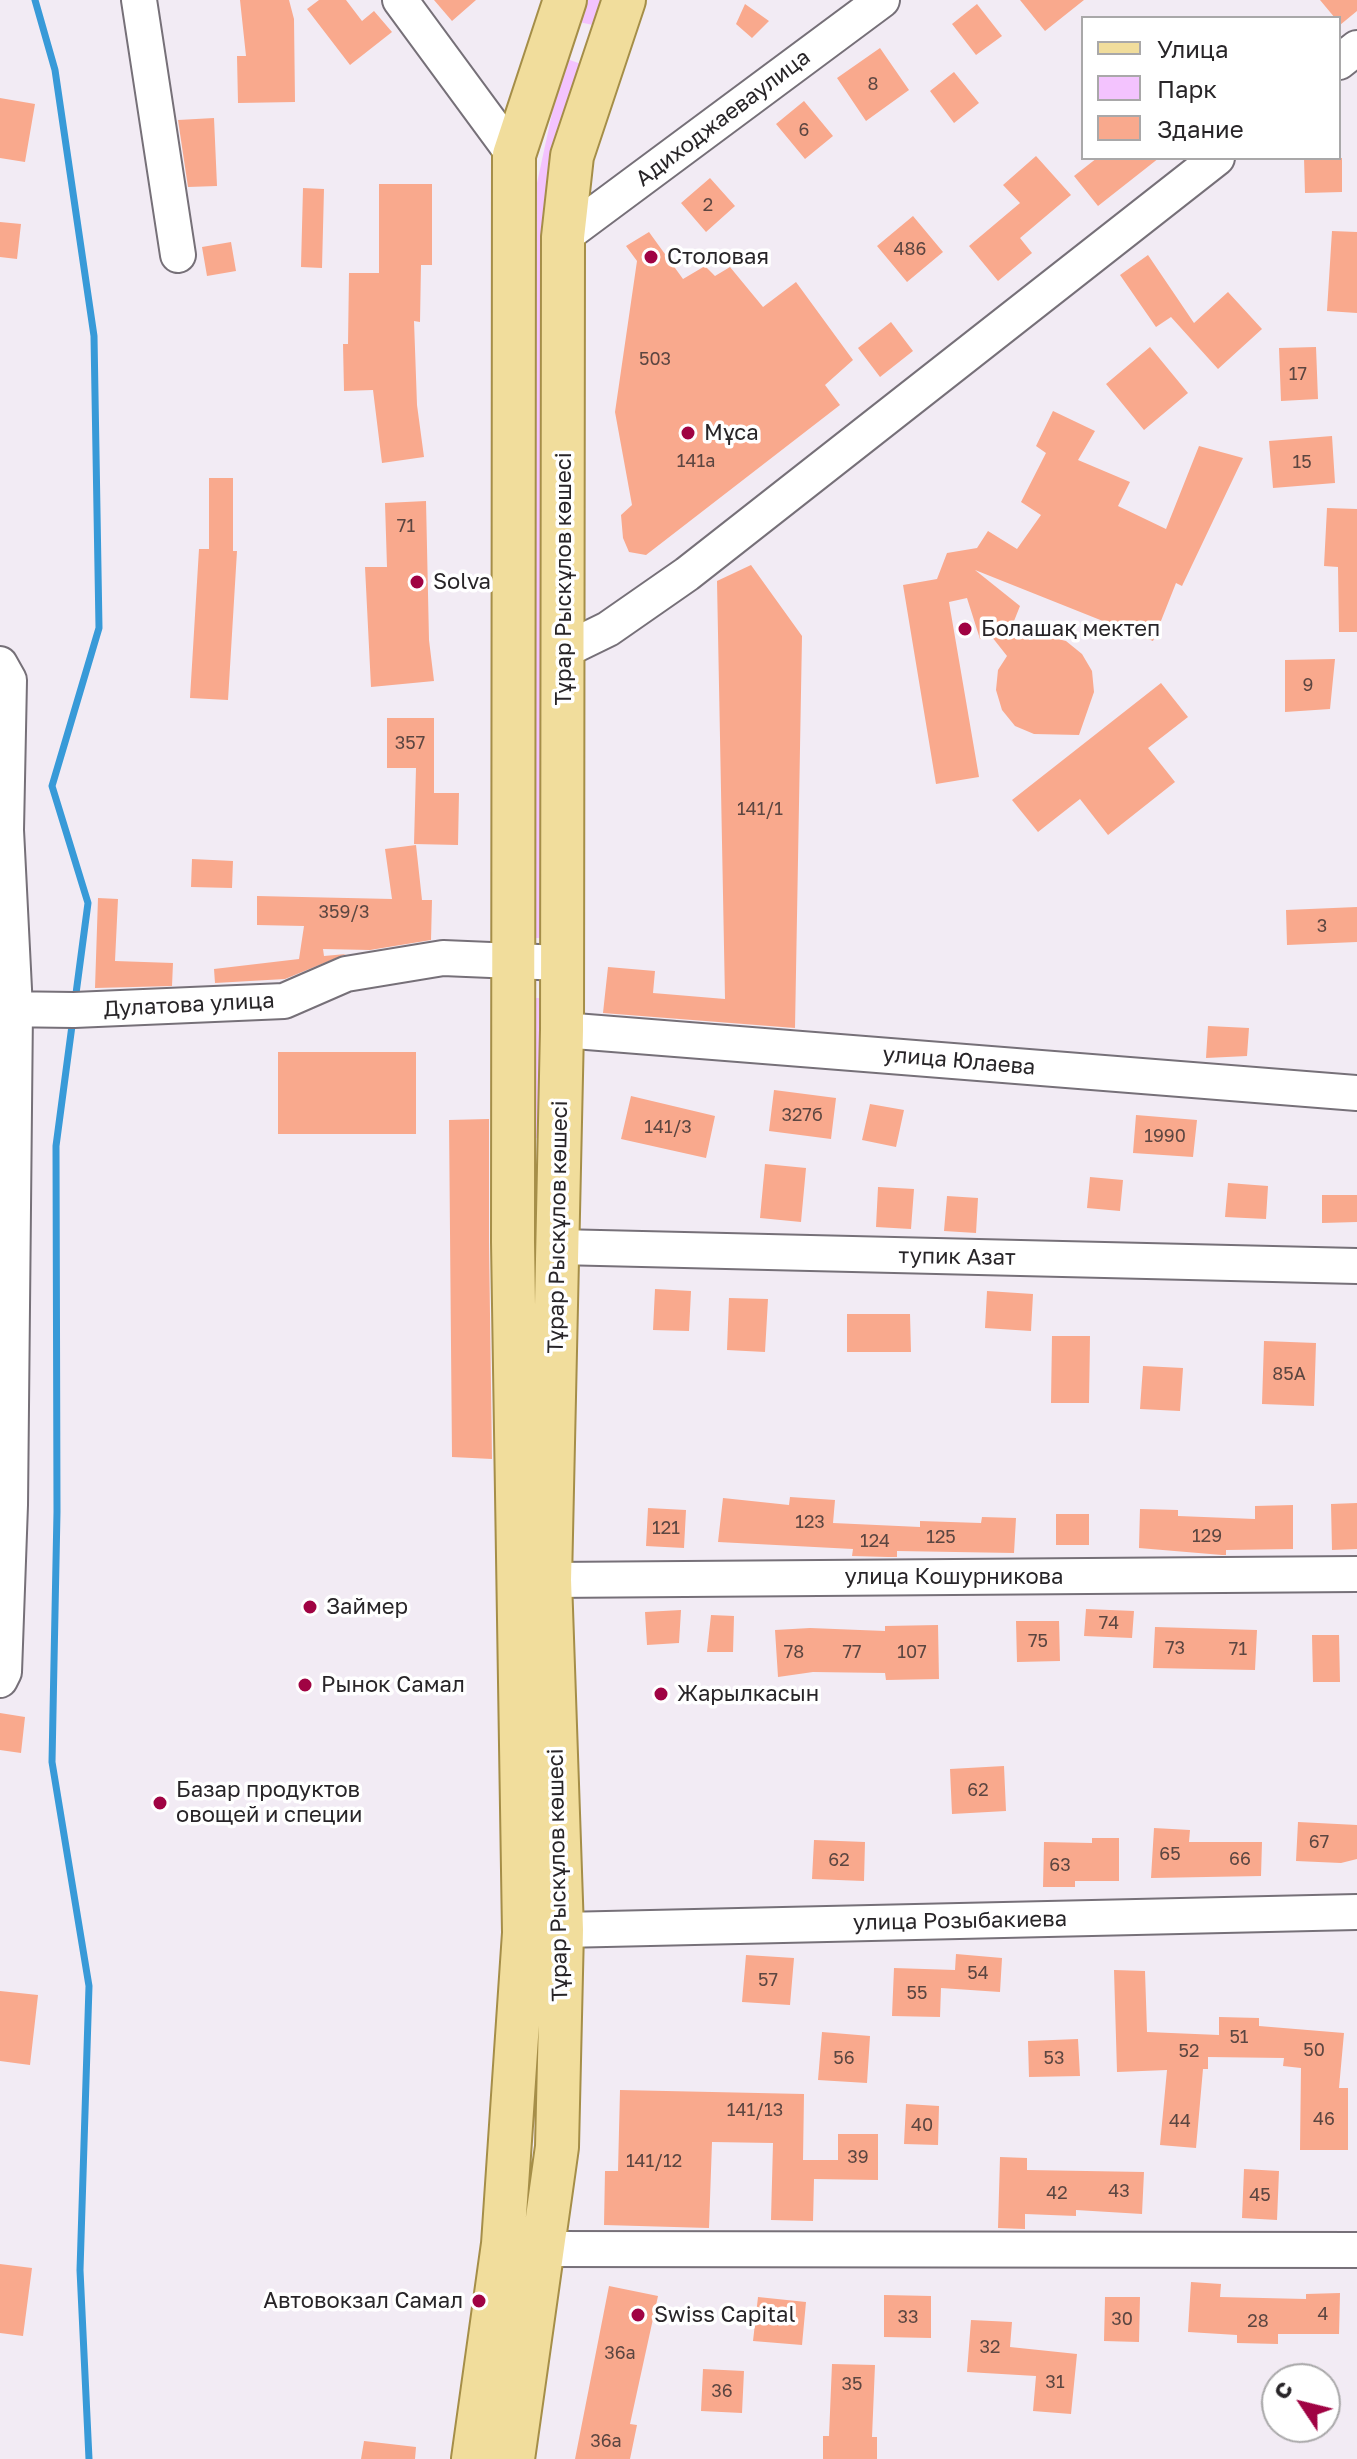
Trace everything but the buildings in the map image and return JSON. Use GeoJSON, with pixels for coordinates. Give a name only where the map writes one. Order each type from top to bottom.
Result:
{"type":"FeatureCollection","features":[{"type":"Feature","properties":{"kind":"main road","name":"Тұрар Рыскұлов көшесі"},"geometry":{"type":"LineString","coordinates":[[513,2459],[557,2147],[562,1930],[550,1580],[562,1030],[565,650],[563,237],[572,156],[624,0]]}},
{"type":"Feature","properties":{"kind":"main road","name":"Тұрар Рыскұлов көшесі"},"geometry":{"type":"LineString","coordinates":[[473,2459],[503,2244],[524,1933],[513,1242],[514,155],[559,19]]}},
{"type":"Feature","properties":{"kind":"main road"},"geometry":{"type":"LineString","coordinates":[[559,19],[605,55]]}},
{"type":"Feature","properties":{"kind":"main road"},"geometry":{"type":"LineString","coordinates":[[510,2149],[557,2147]]}},
{"type":"Feature","properties":{"kind":"street"},"geometry":{"type":"LineString","coordinates":[[139,0],[178,255]]}},
{"type":"Feature","properties":{"kind":"street"},"geometry":{"type":"LineString","coordinates":[[400,0],[514,155]]}},
{"type":"Feature","properties":{"kind":"street","name":"Адиходжаеваулица"},"geometry":{"type":"LineString","coordinates":[[563,237],[882,0]]}},
{"type":"Feature","properties":{"kind":"street"},"geometry":{"type":"LineString","coordinates":[[1341,60],[1357,48]]}},
{"type":"Feature","properties":{"kind":"street"},"geometry":{"type":"LineString","coordinates":[[565,650],[608,629],[687,574],[1214,160]]}},
{"type":"Feature","properties":{"kind":"street"},"geometry":{"type":"LineString","coordinates":[[0,664],[9,680],[3,830],[8,1009],[10,1505],[4,1672],[0,1680]]}},
{"type":"Feature","properties":{"kind":"street","name":"Дулатова улица"},"geometry":{"type":"LineString","coordinates":[[8,1009],[74,1010],[284,1001],[346,974],[443,958],[562,963]]}},
{"type":"Feature","properties":{"kind":"street","name":"улица Юлаева"},"geometry":{"type":"LineString","coordinates":[[562,1030],[1357,1093]]}},
{"type":"Feature","properties":{"kind":"street","name":"тупик Азат"},"geometry":{"type":"LineString","coordinates":[[558,1247],[1357,1266]]}},
{"type":"Feature","properties":{"kind":"street","name":"улица Кошурникова"},"geometry":{"type":"LineString","coordinates":[[550,1580],[1357,1574]]}},
{"type":"Feature","properties":{"kind":"street","name":"улица Розыбакиева"},"geometry":{"type":"LineString","coordinates":[[562,1930],[1357,1912]]}},
{"type":"Feature","properties":{"kind":"street"},"geometry":{"type":"LineString","coordinates":[[543,2249],[1357,2250]]}},
{"type":"Feature","properties":{"kind":"green space"},"geometry":{"type":"Polygon","coordinates":[[[587,0],[603,0],[593,25],[579,22],[587,0]]]}},
{"type":"Feature","properties":{"kind":"green space"},"geometry":{"type":"Polygon","coordinates":[[[564,58],[584,65],[544,938],[528,938],[537,183],[564,58]]]}},
{"type":"Feature","properties":{"kind":"green space"},"geometry":{"type":"Polygon","coordinates":[[[527,998],[542,998],[543,1138],[528,1138],[527,998]]]}},
{"type":"Feature","properties":{"kind":"waterway"},"geometry":{"type":"LineString","coordinates":[[35,0],[55,70],[94,336],[99,628],[52,786],[88,903],[75,1001]]}},
{"type":"Feature","properties":{"kind":"waterway"},"geometry":{"type":"LineString","coordinates":[[73,1018],[56,1146],[57,1512],[52,1762],[89,1986],[80,2270],[89,2459]]}},
{"type":"Feature","properties":{"kind":"place","name":"Столовая"},"geometry":{"type":"Point","coordinates":[651,257]}},
{"type":"Feature","properties":{"kind":"place","name":"Мұса"},"geometry":{"type":"Point","coordinates":[688,433]}},
{"type":"Feature","properties":{"kind":"place","name":"Solva"},"geometry":{"type":"Point","coordinates":[417,582]}},
{"type":"Feature","properties":{"kind":"place","name":"Болашақ мектеп"},"geometry":{"type":"Point","coordinates":[965,629]}},
{"type":"Feature","properties":{"kind":"place","name":"Займер"},"geometry":{"type":"Point","coordinates":[310,1607]}},
{"type":"Feature","properties":{"kind":"place","name":"Рынок Самал"},"geometry":{"type":"Point","coordinates":[305,1685]}},
{"type":"Feature","properties":{"kind":"place","name":"Жарылкасын"},"geometry":{"type":"Point","coordinates":[661,1694]}},
{"type":"Feature","properties":{"kind":"place","name":"Базар продуктов овощей и специи"},"geometry":{"type":"Point","coordinates":[160,1803]}},
{"type":"Feature","properties":{"kind":"place","name":"Автовокзал Самал"},"geometry":{"type":"Point","coordinates":[479,2301]}},
{"type":"Feature","properties":{"kind":"place","name":"Swiss Capital"},"geometry":{"type":"Point","coordinates":[638,2315]}}]}
